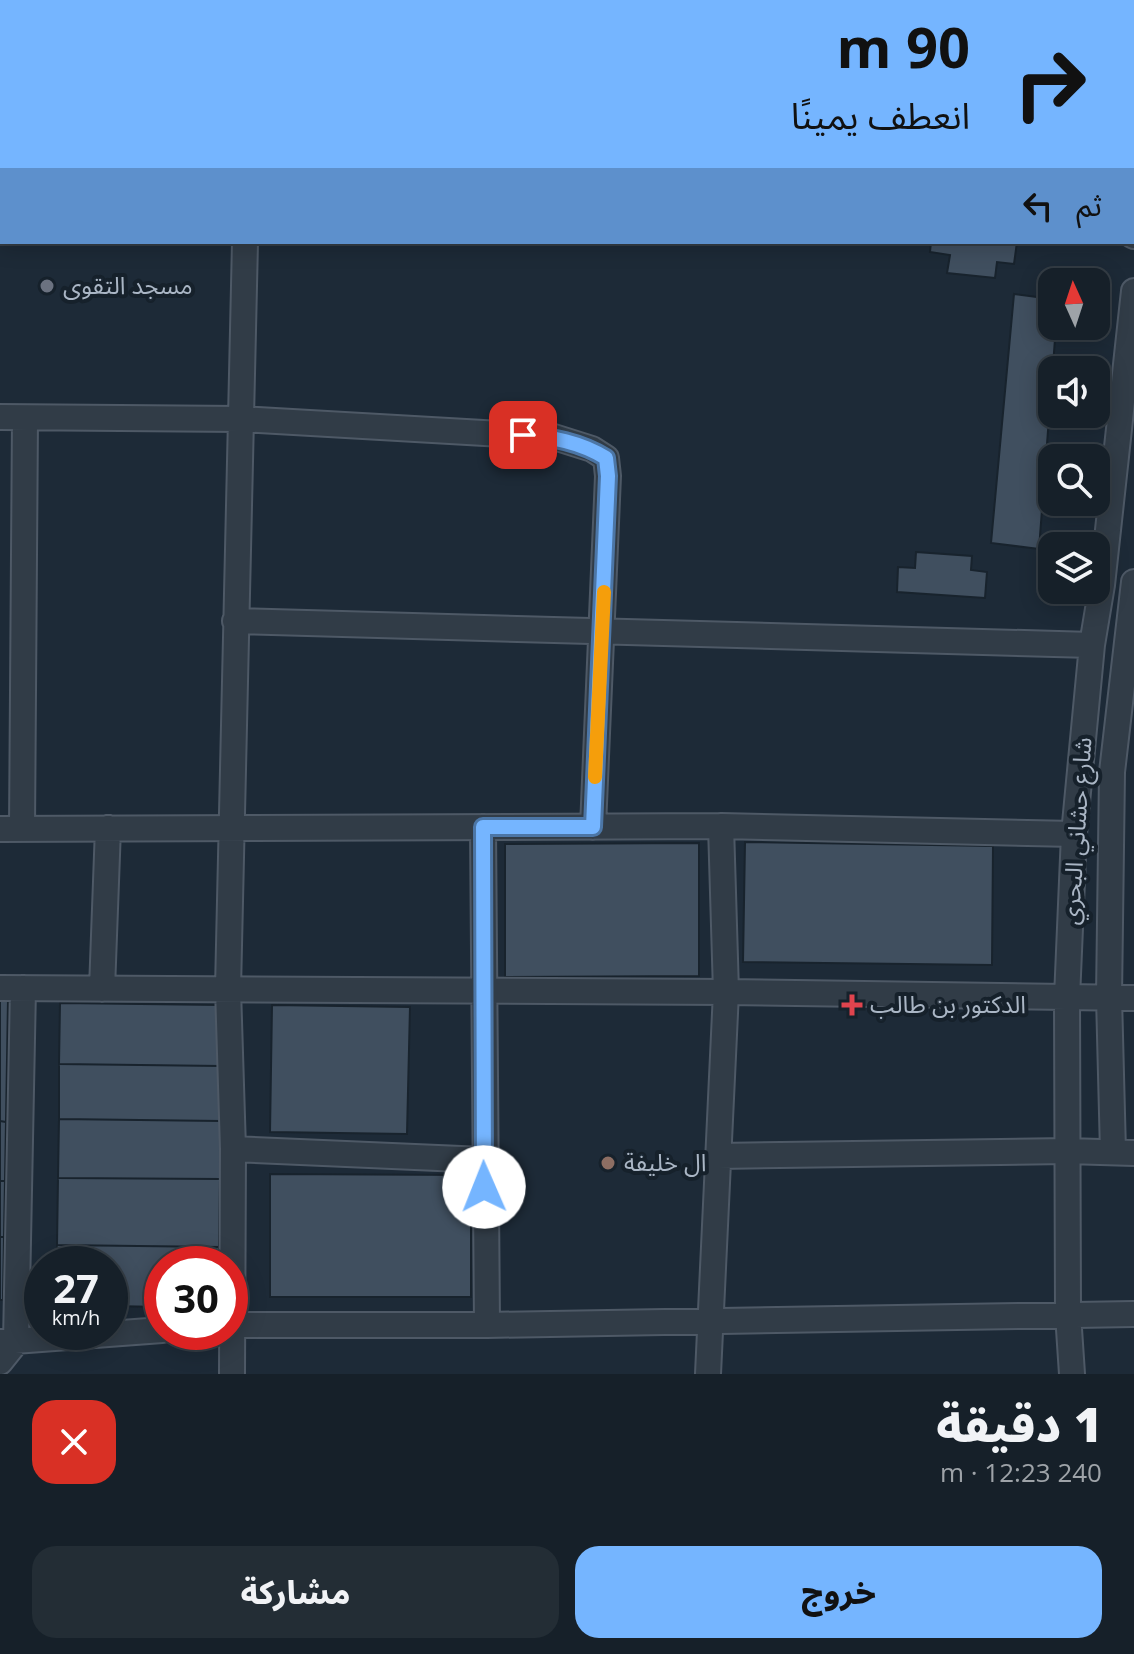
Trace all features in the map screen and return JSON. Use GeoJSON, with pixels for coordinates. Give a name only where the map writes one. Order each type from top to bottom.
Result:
{"type":"FeatureCollection","features":[{"type":"Feature","properties":{"kind":"street"},"geometry":{"type":"LineString","coordinates":[[231,1246],[233,1149],[228,989],[230,828],[245,244]]}},
{"type":"Feature","properties":{"kind":"street","name":"شارع حشاني البحري"},"geometry":{"type":"LineString","coordinates":[[1108,532],[1134,291]]}},
{"type":"Feature","properties":{"kind":"street"},"geometry":{"type":"LineString","coordinates":[[0,417],[240,419],[554,437],[592,449],[606,458],[603,630],[593,827]]}},
{"type":"Feature","properties":{"kind":"street"},"geometry":{"type":"LineString","coordinates":[[25,418],[12,618],[11,829],[721,826],[1074,834]]}},
{"type":"Feature","properties":{"kind":"street"},"geometry":{"type":"LineString","coordinates":[[718,1156],[1124,1152],[1109,997],[1134,582]]}},
{"type":"Feature","properties":{"kind":"street"},"geometry":{"type":"LineString","coordinates":[[1110,586],[1134,590]]}},
{"type":"Feature","properties":{"kind":"street","name":"شارع حشاني البحري"},"geometry":{"type":"LineString","coordinates":[[1072,1374],[1068,1314],[1067,998],[1079,770],[1099,604]]}},
{"type":"Feature","properties":{"kind":"street"},"geometry":{"type":"LineString","coordinates":[[235,621],[1092,645]]}},
{"type":"Feature","properties":{"kind":"street"},"geometry":{"type":"LineString","coordinates":[[1079,770],[1123,771]]}},
{"type":"Feature","properties":{"kind":"street"},"geometry":{"type":"LineString","coordinates":[[708,1374],[726,992],[721,826]]}},
{"type":"Feature","properties":{"kind":"street"},"geometry":{"type":"LineString","coordinates":[[483,827],[487,1325]]}},
{"type":"Feature","properties":{"kind":"street"},"geometry":{"type":"LineString","coordinates":[[102,989],[108,828]]}},
{"type":"Feature","properties":{"kind":"street"},"geometry":{"type":"LineString","coordinates":[[0,1362],[8,1342],[12,988],[1134,998]]}},
{"type":"Feature","properties":{"kind":"street"},"geometry":{"type":"LineString","coordinates":[[233,1149],[484,1160]]}},
{"type":"Feature","properties":{"kind":"street"},"geometry":{"type":"LineString","coordinates":[[248,1325],[487,1325],[1134,1314]]}},
{"type":"Feature","properties":{"kind":"street"},"geometry":{"type":"LineString","coordinates":[[8,1342],[144,1331]]}},
{"type":"Feature","properties":{"kind":"street"},"geometry":{"type":"LineString","coordinates":[[231,1350],[232,1374]]}},
{"type":"Feature","properties":{"kind":"building"},"geometry":{"type":"Polygon","coordinates":[[[931,244],[1017,244],[1014,264],[997,262],[995,278],[947,273],[950,255],[930,252],[931,244]]]}},
{"type":"Feature","properties":{"kind":"building"},"geometry":{"type":"Polygon","coordinates":[[[1014,294],[1038,297],[1038,340],[1055,340],[1054,356],[1038,356],[1038,428],[1048,428],[1047,444],[1038,444],[1038,516],[1042,516],[1038,549],[991,543],[1014,294]]]}},
{"type":"Feature","properties":{"kind":"building"},"geometry":{"type":"Polygon","coordinates":[[[916,552],[972,556],[971,570],[987,572],[985,598],[897,592],[898,567],[915,568],[916,552]]]}},
{"type":"Feature","properties":{"kind":"building"},"geometry":{"type":"Polygon","coordinates":[[[745,842],[993,846],[992,965],[743,962],[745,842]]]}},
{"type":"Feature","properties":{"kind":"building"},"geometry":{"type":"Polygon","coordinates":[[[699,843],[699,976],[505,977],[505,844],[699,843]]]}},
{"type":"Feature","properties":{"kind":"building"},"geometry":{"type":"Polygon","coordinates":[[[0,999],[8,999],[6,1122],[0,1121],[0,999]]]}},
{"type":"Feature","properties":{"kind":"building"},"geometry":{"type":"Polygon","coordinates":[[[60,1003],[221,1005],[220,1066],[59,1064],[60,1003]]]}},
{"type":"Feature","properties":{"kind":"building"},"geometry":{"type":"Polygon","coordinates":[[[272,1005],[410,1007],[407,1134],[270,1132],[272,1005]]]}},
{"type":"Feature","properties":{"kind":"building"},"geometry":{"type":"Polygon","coordinates":[[[59,1064],[220,1066],[220,1121],[59,1119],[59,1064]]]}},
{"type":"Feature","properties":{"kind":"building"},"geometry":{"type":"Polygon","coordinates":[[[59,1119],[220,1121],[220,1179],[58,1178],[59,1119]]]}},
{"type":"Feature","properties":{"kind":"building"},"geometry":{"type":"Polygon","coordinates":[[[0,1121],[6,1122],[5,1181],[0,1181],[0,1121]]]}},
{"type":"Feature","properties":{"kind":"building"},"geometry":{"type":"Polygon","coordinates":[[[270,1174],[471,1175],[471,1297],[270,1297],[270,1174]]]}},
{"type":"Feature","properties":{"kind":"building"},"geometry":{"type":"Polygon","coordinates":[[[58,1178],[220,1179],[219,1246],[57,1245],[58,1178]]]}},
{"type":"Feature","properties":{"kind":"building"},"geometry":{"type":"Polygon","coordinates":[[[0,1181],[5,1181],[4,1237],[0,1237],[0,1181]]]}},
{"type":"Feature","properties":{"kind":"building"},"geometry":{"type":"Polygon","coordinates":[[[0,1237],[4,1237],[3,1300],[0,1300],[0,1237]]]}},
{"type":"Feature","properties":{"kind":"building"},"geometry":{"type":"Polygon","coordinates":[[[57,1245],[144,1246],[144,1307],[128,1306],[128,1246],[57,1245]]]}},
{"type":"Feature","properties":{"kind":"slow traffic"},"geometry":{"type":"LineString","coordinates":[[595,777],[604,592]]}},
{"type":"Feature","properties":{"kind":"place","name":"مسجد التقوى"},"geometry":{"type":"Point","coordinates":[47,286]}},
{"type":"Feature","properties":{"kind":"place","name":"الدكتور بن طالب"},"geometry":{"type":"Point","coordinates":[852,1005]}},
{"type":"Feature","properties":{"kind":"place","name":"ال خليفة"},"geometry":{"type":"Point","coordinates":[608,1163]}},
{"type":"Feature","properties":{"kind":"route"},"geometry":{"type":"LineString","coordinates":[[484,1187],[483,827],[593,827],[603,630],[606,458],[592,449],[554,437],[523,435]]}}]}
